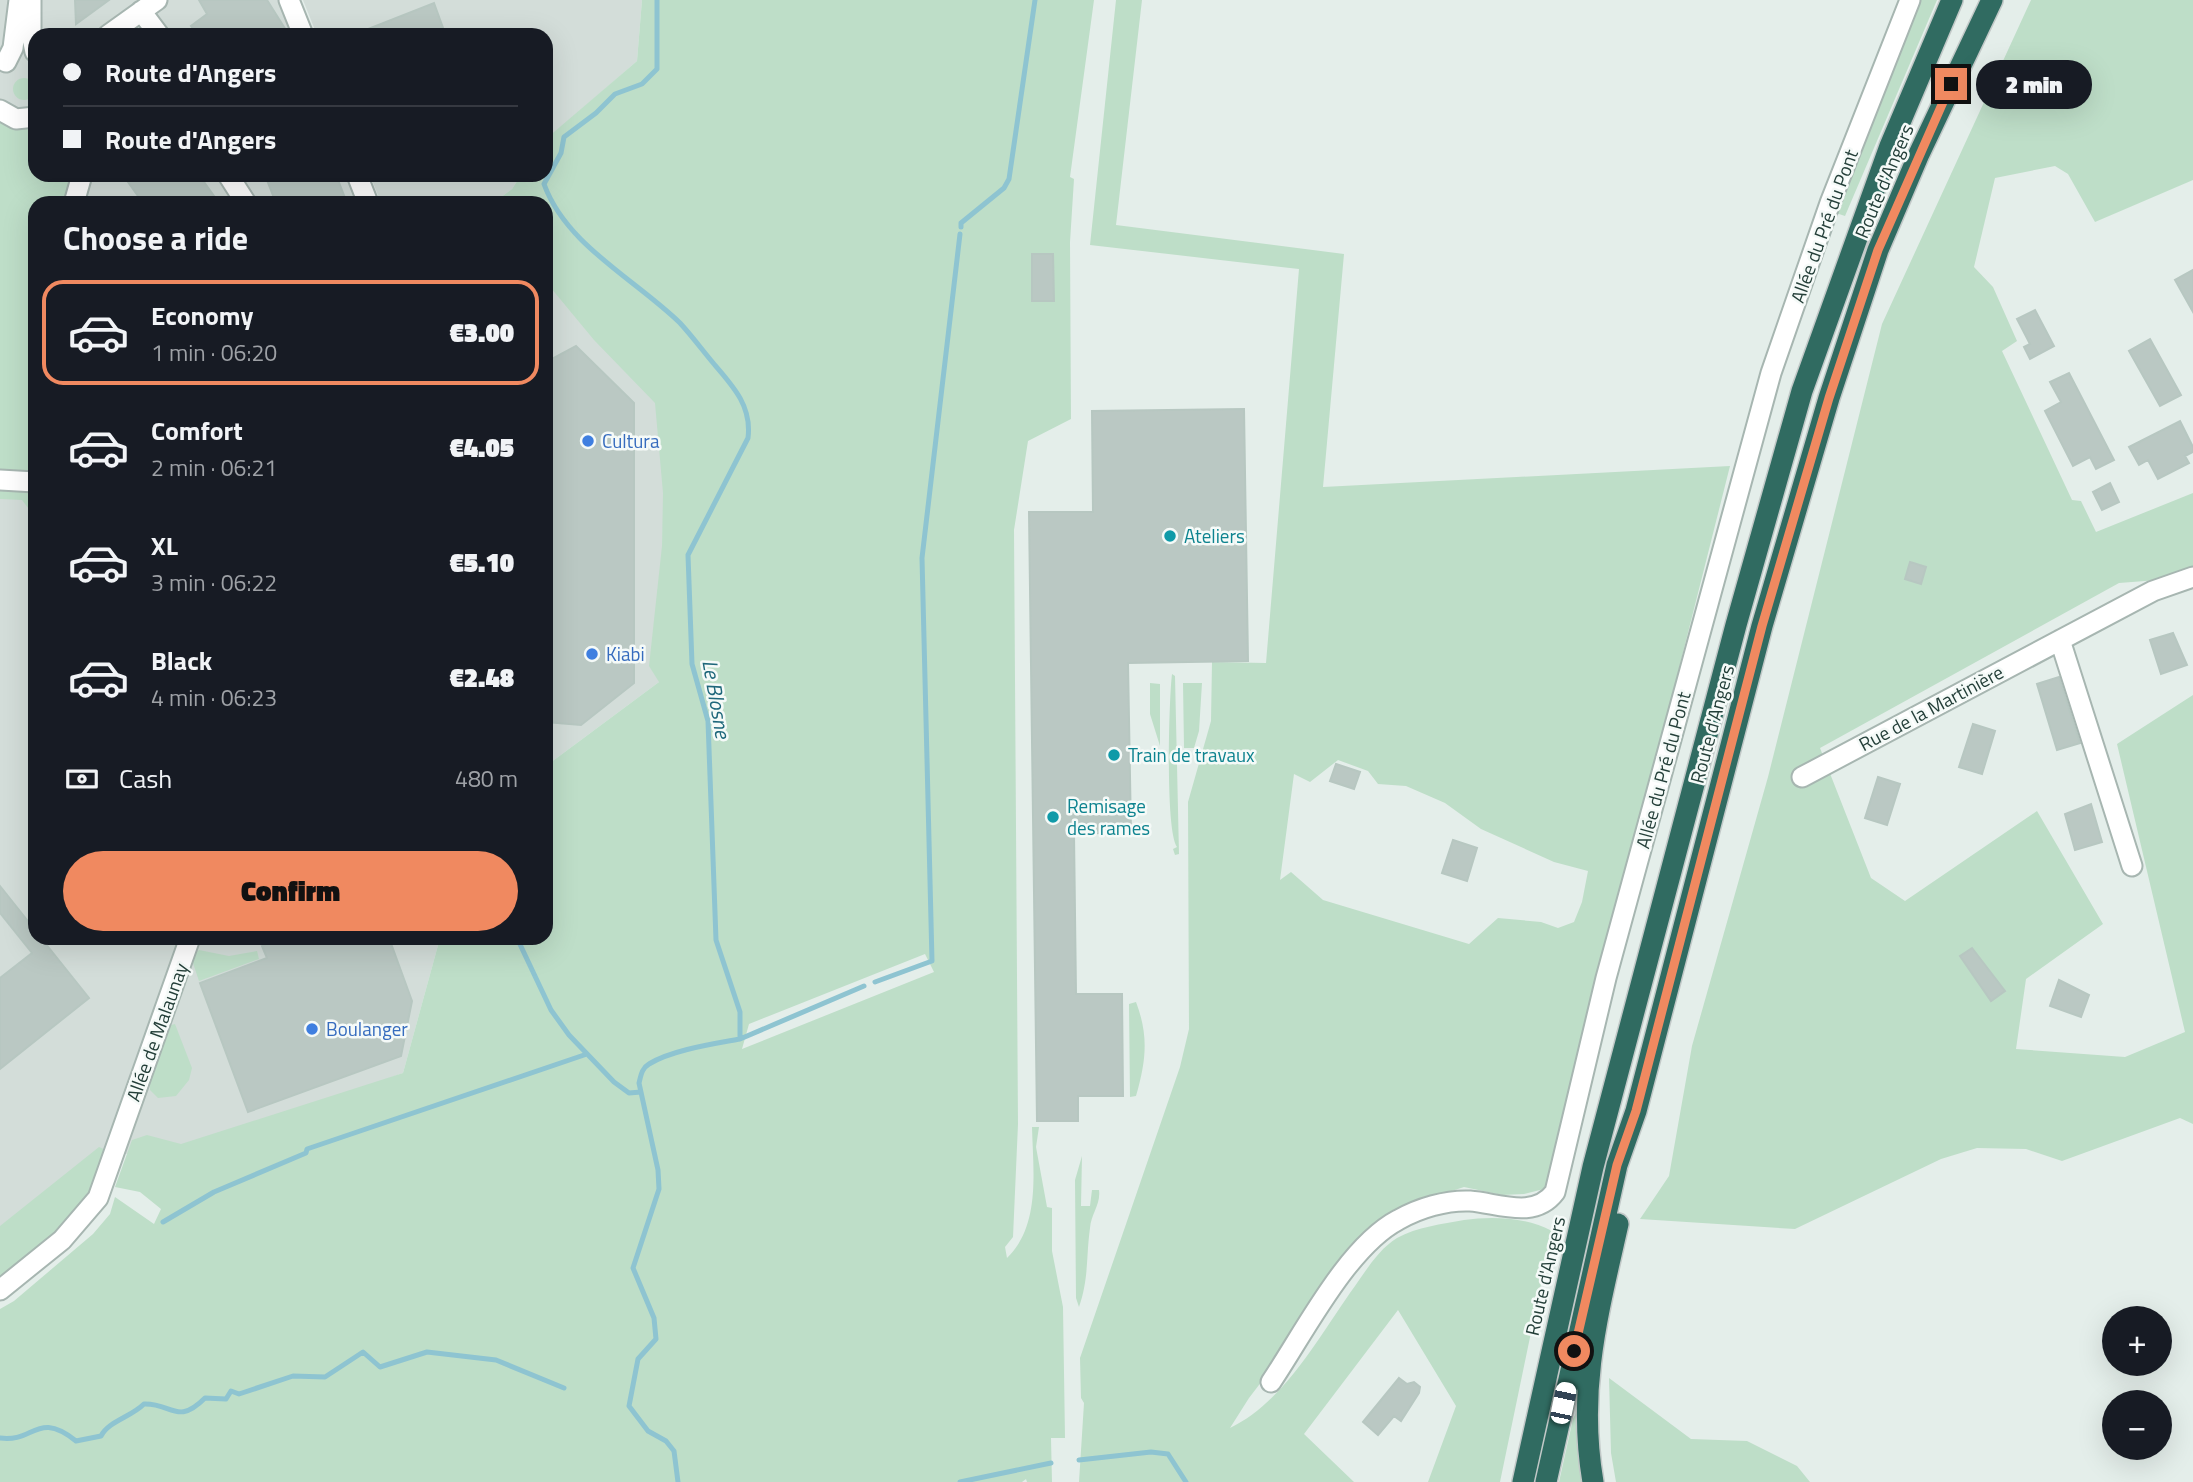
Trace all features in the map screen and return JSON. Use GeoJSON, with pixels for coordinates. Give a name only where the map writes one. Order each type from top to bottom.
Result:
{"type":"FeatureCollection","features":[{"type":"Feature","properties":{"kind":"highway","name":"Route d'Angers"},"geometry":{"type":"LineString","coordinates":[[1522,1482],[1593,1167],[1736,625],[1799,402],[1890,146],[1952,0]]}},
{"type":"Feature","properties":{"kind":"highway","name":"Route d'Angers"},"geometry":{"type":"LineString","coordinates":[[1546,1482],[1617,1165],[1636,1111],[1762,626],[1829,398],[1878,250],[1919,154],[1992,0]]}},
{"type":"Feature","properties":{"kind":"highway"},"geometry":{"type":"LineString","coordinates":[[1593,1482],[1588,1421],[1590,1348],[1634,1153],[1636,1111]]}},
{"type":"Feature","properties":{"kind":"street"},"geometry":{"type":"LineString","coordinates":[[3,65],[13,48],[19,0]]}},
{"type":"Feature","properties":{"kind":"street"},"geometry":{"type":"LineString","coordinates":[[31,0],[31,28]]}},
{"type":"Feature","properties":{"kind":"street"},"geometry":{"type":"LineString","coordinates":[[289,0],[300,28]]}},
{"type":"Feature","properties":{"kind":"street","name":"Allée du Pré du Pont"},"geometry":{"type":"LineString","coordinates":[[1272,1382],[1341,1276],[1366,1243],[1381,1231],[1417,1211],[1438,1205],[1470,1201],[1528,1208],[1550,1198],[1555,1192],[1610,964],[1771,373],[1830,203],[1910,0]]}},
{"type":"Feature","properties":{"kind":"street"},"geometry":{"type":"LineString","coordinates":[[118,28],[149,5],[157,28]]}},
{"type":"Feature","properties":{"kind":"street"},"geometry":{"type":"LineString","coordinates":[[3,65],[20,57],[28,58]]}},
{"type":"Feature","properties":{"kind":"street"},"geometry":{"type":"LineString","coordinates":[[0,110],[16,119],[28,118]]}},
{"type":"Feature","properties":{"kind":"street"},"geometry":{"type":"LineString","coordinates":[[0,480],[28,482]]}},
{"type":"Feature","properties":{"kind":"street","name":"Rue de la Martinière"},"geometry":{"type":"LineString","coordinates":[[1802,777],[2153,591],[2193,577]]}},
{"type":"Feature","properties":{"kind":"street"},"geometry":{"type":"LineString","coordinates":[[2060,640],[2132,866]]}},
{"type":"Feature","properties":{"kind":"street","name":"Allée de Malaunay"},"geometry":{"type":"LineString","coordinates":[[0,1290],[62,1240],[98,1198],[188,945]]}},
{"type":"Feature","properties":{"kind":"shaded area"},"geometry":{"type":"Polygon","coordinates":[[[0,0],[283,0],[294,28],[28,28],[28,182],[354,182],[359,196],[28,196],[28,945],[438,945],[403,1073],[182,1154],[98,1154],[0,1238],[0,0]]]}},
{"type":"Feature","properties":{"kind":"shaded area"},"geometry":{"type":"Polygon","coordinates":[[[303,0],[642,0],[637,61],[553,134],[553,28],[314,28],[303,0]]]}},
{"type":"Feature","properties":{"kind":"shaded area"},"geometry":{"type":"Polygon","coordinates":[[[373,182],[516,182],[502,196],[378,196],[373,182]]]}},
{"type":"Feature","properties":{"kind":"shaded area"},"geometry":{"type":"Polygon","coordinates":[[[553,287],[666,408],[659,682],[553,761],[553,287]]]}},
{"type":"Feature","properties":{"kind":"green space"},"geometry":{"type":"Polygon","coordinates":[[[642,0],[1094,0],[1070,177],[1074,179],[1070,242],[1071,419],[1028,441],[1014,530],[1018,1124],[1013,1237],[1005,1247],[1007,1258],[1018,1245],[1030,1213],[1033,1196],[1032,1127],[1039,1127],[1036,1147],[1047,1207],[1052,1208],[1052,1251],[1063,1307],[1065,1438],[1051,1438],[1052,1482],[1027,1482],[1026,1479],[1022,1482],[0,1482],[0,1309],[14,1301],[93,1234],[110,1214],[115,1197],[154,1224],[161,1209],[140,1192],[115,1187],[132,1140],[147,1135],[181,1144],[403,1073],[438,945],[553,945],[553,761],[659,682],[649,666],[662,546],[663,493],[655,403],[594,340],[553,290],[553,196],[502,196],[516,182],[553,182],[553,133],[637,61],[642,0]],[[925,954],[749,1024],[742,1049],[934,972],[925,954]]]}},
{"type":"Feature","properties":{"kind":"green space"},"geometry":{"type":"Polygon","coordinates":[[[1116,0],[1142,0],[1116,225],[1344,254],[1323,487],[1730,466],[1548,1188],[1524,1194],[1502,1195],[1464,1187],[1424,1200],[1384,1222],[1249,1398],[1230,1428],[1250,1416],[1285,1384],[1369,1266],[1397,1238],[1421,1229],[1464,1220],[1520,1220],[1552,1231],[1500,1482],[1428,1482],[1456,1406],[1398,1310],[1304,1434],[1354,1482],[1079,1482],[1084,1403],[1081,1398],[1080,1358],[1180,1067],[1189,1029],[1188,802],[1211,721],[1212,662],[1266,663],[1299,269],[1090,245],[1116,0]],[[1338,760],[1310,782],[1294,774],[1280,880],[1291,872],[1323,900],[1469,944],[1498,918],[1541,922],[1558,928],[1574,922],[1582,902],[1588,871],[1554,862],[1481,829],[1445,803],[1406,786],[1378,784],[1368,771],[1338,760]]]}},
{"type":"Feature","properties":{"kind":"green space"},"geometry":{"type":"Polygon","coordinates":[[[1916,0],[1937,0],[1845,216],[1836,213],[1916,0]]]}},
{"type":"Feature","properties":{"kind":"green space"},"geometry":{"type":"Polygon","coordinates":[[[2031,0],[2193,0],[2193,180],[2095,222],[2068,174],[2055,166],[1995,178],[1974,267],[1993,287],[2017,341],[2002,351],[2072,500],[2081,501],[2096,532],[2193,493],[2193,572],[2158,580],[2119,583],[1820,748],[1871,878],[1905,901],[2037,811],[2103,924],[2026,979],[2016,1049],[2125,1057],[2185,1032],[2117,744],[2193,695],[2193,1124],[2180,1118],[2062,1161],[2026,1149],[1977,1148],[1941,1159],[1795,1229],[1640,1219],[1669,1176],[1692,1046],[1768,777],[1882,324],[2031,0]]]}},
{"type":"Feature","properties":{"kind":"green space"},"geometry":{"type":"Polygon","coordinates":[[[28,79],[28,99],[24,100],[16,97],[13,89],[16,81],[28,79]]]}},
{"type":"Feature","properties":{"kind":"green space"},"geometry":{"type":"Polygon","coordinates":[[[0,123],[28,129],[28,182],[69,182],[66,196],[28,196],[28,472],[0,470],[0,123]]]}},
{"type":"Feature","properties":{"kind":"green space"},"geometry":{"type":"Polygon","coordinates":[[[0,489],[28,491],[28,508],[22,500],[0,499],[0,489]]]}},
{"type":"Feature","properties":{"kind":"green space"},"geometry":{"type":"Polygon","coordinates":[[[1172,674],[1175,676],[1179,854],[1175,855],[1173,849],[1177,847],[1171,816],[1169,763],[1172,674]]]}},
{"type":"Feature","properties":{"kind":"green space"},"geometry":{"type":"Polygon","coordinates":[[[1150,683],[1160,684],[1160,746],[1150,714],[1150,683]]]}},
{"type":"Feature","properties":{"kind":"green space"},"geometry":{"type":"Polygon","coordinates":[[[1183,683],[1202,683],[1199,731],[1194,748],[1184,748],[1183,683]]]}},
{"type":"Feature","properties":{"kind":"green space"},"geometry":{"type":"Polygon","coordinates":[[[199,950],[229,956],[257,951],[259,959],[199,981],[191,957],[199,950]]]}},
{"type":"Feature","properties":{"kind":"green space"},"geometry":{"type":"Polygon","coordinates":[[[1136,1002],[1143,1026],[1145,1049],[1136,1096],[1130,1097],[1129,1004],[1136,1002]]]}},
{"type":"Feature","properties":{"kind":"green space"},"geometry":{"type":"Polygon","coordinates":[[[175,1024],[192,1068],[189,1080],[176,1096],[158,1098],[150,1090],[150,1081],[168,1026],[175,1024]]]}},
{"type":"Feature","properties":{"kind":"green space"},"geometry":{"type":"Polygon","coordinates":[[[99,1147],[106,1150],[86,1200],[67,1223],[0,1279],[0,1226],[99,1147]]]}},
{"type":"Feature","properties":{"kind":"green space"},"geometry":{"type":"Polygon","coordinates":[[[1082,1156],[1081,1206],[1090,1206],[1092,1190],[1099,1190],[1099,1195],[1091,1223],[1086,1277],[1079,1307],[1076,1298],[1075,1180],[1082,1156]]]}},
{"type":"Feature","properties":{"kind":"green space"},"geometry":{"type":"Polygon","coordinates":[[[1609,1378],[1691,1439],[1747,1441],[1797,1466],[1810,1482],[1616,1482],[1611,1453],[1609,1378]]]}},
{"type":"Feature","properties":{"kind":"green space"},"geometry":{"type":"Polygon","coordinates":[[[1578,1409],[1584,1482],[1559,1482],[1573,1419],[1578,1409]]]}},
{"type":"Feature","properties":{"kind":"building"},"geometry":{"type":"Polygon","coordinates":[[[75,0],[109,0],[76,24],[75,0]]]}},
{"type":"Feature","properties":{"kind":"building"},"geometry":{"type":"Polygon","coordinates":[[[199,0],[267,0],[285,28],[193,28],[191,26],[207,14],[199,0]]]}},
{"type":"Feature","properties":{"kind":"building"},"geometry":{"type":"Polygon","coordinates":[[[434,3],[443,28],[371,28],[434,3]]]}},
{"type":"Feature","properties":{"kind":"building"},"geometry":{"type":"Polygon","coordinates":[[[128,182],[204,182],[214,196],[138,196],[128,182]]]}},
{"type":"Feature","properties":{"kind":"building"},"geometry":{"type":"Polygon","coordinates":[[[268,182],[339,182],[344,196],[273,196],[268,182]]]}},
{"type":"Feature","properties":{"kind":"building"},"geometry":{"type":"Polygon","coordinates":[[[1032,254],[1053,254],[1054,301],[1032,301],[1032,254]]]}},
{"type":"Feature","properties":{"kind":"building"},"geometry":{"type":"Polygon","coordinates":[[[2193,270],[2193,312],[2175,280],[2193,270]]]}},
{"type":"Feature","properties":{"kind":"building"},"geometry":{"type":"Polygon","coordinates":[[[2035,310],[2054,346],[2030,359],[2024,347],[2030,344],[2017,319],[2035,310]]]}},
{"type":"Feature","properties":{"kind":"building"},"geometry":{"type":"Polygon","coordinates":[[[2150,339],[2181,395],[2160,406],[2129,351],[2150,339]]]}},
{"type":"Feature","properties":{"kind":"building"},"geometry":{"type":"Polygon","coordinates":[[[576,346],[634,403],[634,683],[581,725],[553,723],[553,358],[576,346]]]}},
{"type":"Feature","properties":{"kind":"building"},"geometry":{"type":"Polygon","coordinates":[[[2069,373],[2114,460],[2096,469],[2090,457],[2073,466],[2045,411],[2061,402],[2050,382],[2069,373]]]}},
{"type":"Feature","properties":{"kind":"building"},"geometry":{"type":"Polygon","coordinates":[[[1244,409],[1248,661],[1128,663],[1131,832],[1074,834],[1076,994],[1122,994],[1123,1096],[1078,1096],[1078,1121],[1037,1121],[1029,512],[1093,512],[1092,411],[1244,409]]]}},
{"type":"Feature","properties":{"kind":"building"},"geometry":{"type":"Polygon","coordinates":[[[2180,421],[2193,447],[2193,452],[2185,456],[2189,463],[2158,479],[2148,460],[2139,465],[2129,447],[2180,421]]]}},
{"type":"Feature","properties":{"kind":"building"},"geometry":{"type":"Polygon","coordinates":[[[2110,483],[2119,502],[2102,510],[2093,492],[2110,483]]]}},
{"type":"Feature","properties":{"kind":"building"},"geometry":{"type":"Polygon","coordinates":[[[1910,562],[1926,567],[1921,584],[1905,579],[1910,562]]]}},
{"type":"Feature","properties":{"kind":"building"},"geometry":{"type":"Polygon","coordinates":[[[2173,633],[2187,665],[2161,674],[2150,640],[2173,633]]]}},
{"type":"Feature","properties":{"kind":"building"},"geometry":{"type":"Polygon","coordinates":[[[2059,677],[2080,743],[2057,750],[2037,684],[2059,677]]]}},
{"type":"Feature","properties":{"kind":"building"},"geometry":{"type":"Polygon","coordinates":[[[1973,724],[1995,731],[1982,774],[1959,767],[1973,724]]]}},
{"type":"Feature","properties":{"kind":"building"},"geometry":{"type":"Polygon","coordinates":[[[1336,764],[1360,772],[1354,789],[1330,781],[1336,764]]]}},
{"type":"Feature","properties":{"kind":"building"},"geometry":{"type":"Polygon","coordinates":[[[1878,777],[1900,784],[1887,825],[1865,818],[1878,777]]]}},
{"type":"Feature","properties":{"kind":"building"},"geometry":{"type":"Polygon","coordinates":[[[2091,804],[2102,842],[2075,850],[2065,814],[2091,804]]]}},
{"type":"Feature","properties":{"kind":"building"},"geometry":{"type":"Polygon","coordinates":[[[1453,840],[1477,848],[1467,881],[1442,873],[1453,840]]]}},
{"type":"Feature","properties":{"kind":"building"},"geometry":{"type":"Polygon","coordinates":[[[0,886],[28,921],[28,945],[47,945],[89,998],[0,1069],[0,978],[32,953],[0,913],[0,886]]]}},
{"type":"Feature","properties":{"kind":"building","name":"Boulanger"},"geometry":{"type":"Polygon","coordinates":[[[392,945],[412,1001],[401,1056],[248,1112],[200,983],[267,958],[262,946],[392,945]]]}},
{"type":"Feature","properties":{"kind":"building"},"geometry":{"type":"Polygon","coordinates":[[[1972,948],[2005,991],[1991,1001],[1960,956],[1972,948]]]}},
{"type":"Feature","properties":{"kind":"building"},"geometry":{"type":"Polygon","coordinates":[[[2059,980],[2089,995],[2081,1017],[2050,1006],[2059,980]]]}},
{"type":"Feature","properties":{"kind":"building"},"geometry":{"type":"Polygon","coordinates":[[[1399,1378],[1407,1384],[1414,1382],[1420,1387],[1419,1393],[1401,1421],[1394,1416],[1378,1435],[1363,1422],[1399,1378]]]}},
{"type":"Feature","properties":{"kind":"waterway","name":"Le Blosne"},"geometry":{"type":"LineString","coordinates":[[553,168],[561,153],[564,137],[596,113],[615,94],[642,84],[657,69],[657,0]]}},
{"type":"Feature","properties":{"kind":"waterway"},"geometry":{"type":"LineString","coordinates":[[961,227],[961,223],[1004,188],[1009,179],[1035,0]]}},
{"type":"Feature","properties":{"kind":"waterway","name":"Le Blosne"},"geometry":{"type":"LineString","coordinates":[[545,182],[549,196]]}},
{"type":"Feature","properties":{"kind":"waterway","name":"Le Blosne"},"geometry":{"type":"LineString","coordinates":[[553,204],[585,243],[689,333],[735,389],[744,407],[749,427],[748,438],[688,555],[692,664],[708,721],[716,940],[740,1012],[740,1039],[693,1048],[658,1059],[645,1068],[639,1083],[658,1170],[659,1189],[633,1268],[654,1318],[656,1339],[638,1359],[629,1406],[648,1431],[666,1441],[674,1451],[678,1482]]}},
{"type":"Feature","properties":{"kind":"waterway"},"geometry":{"type":"LineString","coordinates":[[875,982],[932,961],[922,558],[960,234]]}},
{"type":"Feature","properties":{"kind":"waterway"},"geometry":{"type":"LineString","coordinates":[[520,945],[551,1010],[569,1035],[614,1082],[629,1093],[641,1092]]}},
{"type":"Feature","properties":{"kind":"waterway"},"geometry":{"type":"LineString","coordinates":[[740,1039],[864,986]]}},
{"type":"Feature","properties":{"kind":"waterway"},"geometry":{"type":"LineString","coordinates":[[163,1222],[214,1192],[306,1153],[307,1149],[587,1054]]}},
{"type":"Feature","properties":{"kind":"waterway"},"geometry":{"type":"LineString","coordinates":[[0,1438],[21,1436],[44,1428],[63,1432],[76,1441],[101,1436],[109,1427],[144,1404],[174,1411],[188,1411],[205,1398],[226,1399],[231,1391],[239,1394],[293,1376],[325,1377],[363,1352],[380,1367],[427,1352],[496,1360],[564,1388]]}},
{"type":"Feature","properties":{"kind":"waterway","name":"Le Blosne"},"geometry":{"type":"LineString","coordinates":[[1079,1460],[1151,1452],[1168,1454],[1186,1482]]}},
{"type":"Feature","properties":{"kind":"waterway","name":"Le Blosne"},"geometry":{"type":"LineString","coordinates":[[960,1482],[1051,1463]]}},
{"type":"Feature","properties":{"kind":"place","name":"Cultura"},"geometry":{"type":"Point","coordinates":[588,441]}},
{"type":"Feature","properties":{"kind":"place","name":"Ateliers"},"geometry":{"type":"Point","coordinates":[1170,536]}},
{"type":"Feature","properties":{"kind":"place","name":"Kiabi"},"geometry":{"type":"Point","coordinates":[592,654]}},
{"type":"Feature","properties":{"kind":"place","name":"Train de travaux"},"geometry":{"type":"Point","coordinates":[1114,755]}},
{"type":"Feature","properties":{"kind":"place","name":"Remisage des rames"},"geometry":{"type":"Point","coordinates":[1053,817]}},
{"type":"Feature","properties":{"kind":"place","name":"Boulanger"},"geometry":{"type":"Point","coordinates":[312,1029]}},
{"type":"Feature","properties":{"kind":"route"},"geometry":{"type":"LineString","coordinates":[[1574,1351],[1617,1165],[1636,1111],[1762,626],[1829,398],[1878,250],[1951,84]]}}]}
